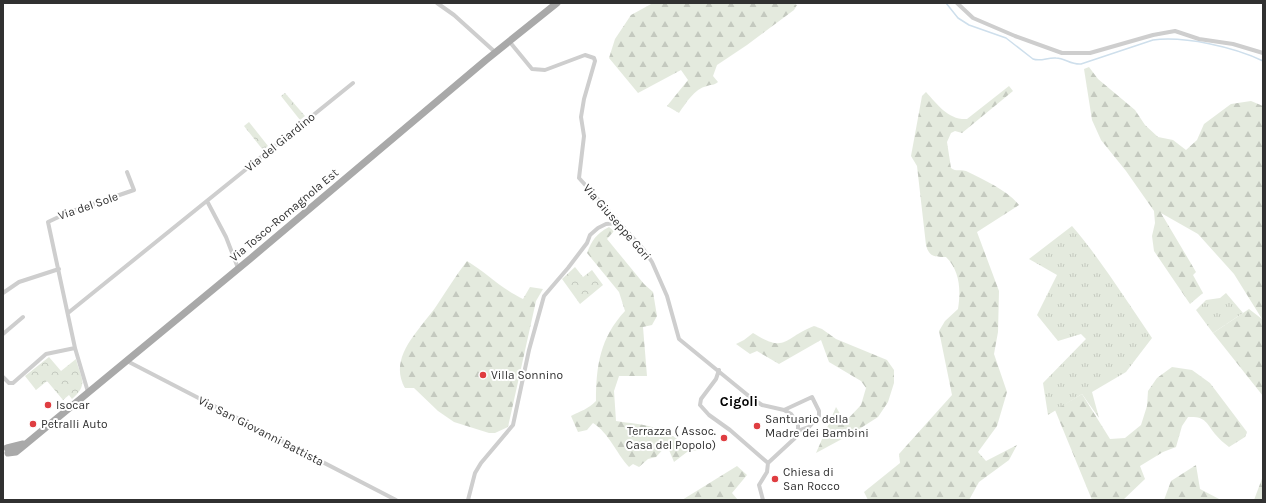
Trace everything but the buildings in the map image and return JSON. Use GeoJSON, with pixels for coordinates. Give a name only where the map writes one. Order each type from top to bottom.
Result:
{"type":"FeatureCollection","features":[{"type":"Feature","properties":{"kind":"main road","name":"Via Tosco-Romagnola Est"},"geometry":{"type":"LineString","coordinates":[[5,453],[16,452],[127,361],[495,52],[557,3]]}},
{"type":"Feature","properties":{"kind":"street"},"geometry":{"type":"LineString","coordinates":[[437,3],[454,15],[495,52]]}},
{"type":"Feature","properties":{"kind":"street"},"geometry":{"type":"LineString","coordinates":[[957,3],[972,18],[1062,53],[1090,53],[1153,35],[1175,31],[1199,39],[1233,44],[1263,53]]}},
{"type":"Feature","properties":{"kind":"street","name":"Via Giuseppe Gori"},"geometry":{"type":"LineString","coordinates":[[509,41],[532,68],[544,70],[585,55],[594,58],[595,61],[584,99],[581,117],[584,136],[579,178],[608,208],[618,223],[644,250],[652,262],[667,296],[679,339],[719,370],[750,397],[762,405],[784,410]]}},
{"type":"Feature","properties":{"kind":"street","name":"Via del Giardino"},"geometry":{"type":"LineString","coordinates":[[68,314],[353,83]]}},
{"type":"Feature","properties":{"kind":"street","name":"Via del Sole"},"geometry":{"type":"LineString","coordinates":[[88,392],[75,348],[48,222],[67,213],[134,190],[127,172]]}},
{"type":"Feature","properties":{"kind":"street"},"geometry":{"type":"LineString","coordinates":[[207,201],[226,237],[238,268]]}},
{"type":"Feature","properties":{"kind":"street"},"geometry":{"type":"LineString","coordinates":[[468,500],[475,473],[481,463],[513,425],[529,350],[544,296],[582,250],[590,235],[598,228],[606,224],[618,223]]}},
{"type":"Feature","properties":{"kind":"street"},"geometry":{"type":"LineString","coordinates":[[3,293],[19,282],[59,269]]}},
{"type":"Feature","properties":{"kind":"street"},"geometry":{"type":"LineString","coordinates":[[3,334],[23,317]]}},
{"type":"Feature","properties":{"kind":"street"},"geometry":{"type":"LineString","coordinates":[[3,377],[6,382],[13,383],[46,354],[75,348]]}},
{"type":"Feature","properties":{"kind":"street","name":"Via San Giovanni Battista"},"geometry":{"type":"LineString","coordinates":[[127,361],[396,500]]}},
{"type":"Feature","properties":{"kind":"street"},"geometry":{"type":"LineString","coordinates":[[719,370],[710,389],[701,399],[700,405],[768,463]]}},
{"type":"Feature","properties":{"kind":"street"},"geometry":{"type":"LineString","coordinates":[[763,500],[759,485],[767,472],[768,463],[795,438],[798,431],[798,424],[793,417],[784,410],[812,397],[819,411],[819,416],[809,427],[798,431]]}},
{"type":"Feature","properties":{"kind":"green space"},"geometry":{"type":"Polygon","coordinates":[[[653,3],[791,3],[797,5],[794,10],[717,65],[713,76],[718,82],[698,90],[679,113],[667,106],[688,80],[681,70],[638,93],[609,58],[615,39],[631,15],[653,3]]]}},
{"type":"Feature","properties":{"kind":"green space"},"geometry":{"type":"Polygon","coordinates":[[[1089,67],[1098,79],[1135,110],[1145,125],[1158,137],[1173,140],[1186,150],[1197,140],[1204,124],[1231,104],[1251,101],[1263,106],[1263,396],[1213,333],[1249,309],[1262,319],[1234,274],[1198,234],[1161,213],[1196,272],[1193,275],[1203,293],[1190,304],[1154,251],[1152,236],[1155,223],[1154,211],[1126,171],[1101,140],[1092,120],[1084,69],[1089,67]]]}},
{"type":"Feature","properties":{"kind":"green space"},"geometry":{"type":"Polygon","coordinates":[[[1009,86],[1013,91],[962,133],[955,131],[951,133],[947,142],[951,168],[966,171],[988,182],[1002,190],[1019,205],[977,232],[999,291],[998,332],[994,354],[1007,392],[997,426],[978,452],[986,461],[1017,445],[1009,460],[979,482],[969,500],[868,500],[864,492],[900,463],[899,454],[952,395],[939,331],[945,321],[958,309],[959,288],[957,275],[951,262],[946,257],[933,256],[927,249],[926,245],[917,166],[911,156],[922,96],[926,92],[944,111],[954,117],[967,119],[1009,86]]]}},
{"type":"Feature","properties":{"kind":"green space"},"geometry":{"type":"Polygon","coordinates":[[[285,93],[305,116],[300,120],[281,96],[285,93]]]}},
{"type":"Feature","properties":{"kind":"green space"},"geometry":{"type":"Polygon","coordinates":[[[249,122],[268,146],[263,150],[244,126],[249,122]]]}},
{"type":"Feature","properties":{"kind":"green space"},"geometry":{"type":"Polygon","coordinates":[[[1072,226],[1104,267],[1152,338],[1126,372],[1092,392],[1099,418],[1082,394],[1048,415],[1043,383],[1086,339],[1081,334],[1058,341],[1037,315],[1057,275],[1029,259],[1072,226]]]}},
{"type":"Feature","properties":{"kind":"green space"},"geometry":{"type":"Polygon","coordinates":[[[609,227],[614,231],[607,239],[644,284],[653,292],[657,316],[652,325],[643,327],[647,376],[619,376],[614,391],[616,421],[656,428],[685,443],[697,445],[705,444],[704,449],[687,452],[674,462],[667,445],[656,457],[648,459],[639,467],[633,464],[629,467],[599,427],[593,423],[587,430],[578,432],[571,416],[587,408],[596,401],[597,376],[601,353],[610,332],[625,311],[619,292],[587,253],[595,238],[609,227]]]}},
{"type":"Feature","properties":{"kind":"green space"},"geometry":{"type":"Polygon","coordinates":[[[467,261],[507,290],[523,299],[530,287],[543,289],[536,301],[508,427],[495,433],[489,433],[454,422],[438,411],[414,388],[405,388],[401,377],[400,365],[408,344],[467,261]]]}},
{"type":"Feature","properties":{"kind":"green space"},"geometry":{"type":"Polygon","coordinates":[[[575,267],[583,277],[592,270],[603,285],[580,304],[562,279],[575,267]]]}},
{"type":"Feature","properties":{"kind":"green space"},"geometry":{"type":"Polygon","coordinates":[[[1226,293],[1243,313],[1213,333],[1196,310],[1206,300],[1220,298],[1226,293]]]}},
{"type":"Feature","properties":{"kind":"green space"},"geometry":{"type":"Polygon","coordinates":[[[814,326],[822,329],[836,339],[887,360],[894,370],[894,383],[888,402],[878,417],[853,433],[816,453],[836,407],[845,422],[861,405],[866,388],[861,381],[829,362],[821,340],[779,364],[757,351],[750,354],[736,344],[753,333],[773,342],[785,342],[814,326]]]}},
{"type":"Feature","properties":{"kind":"green space"},"geometry":{"type":"Polygon","coordinates":[[[49,357],[61,371],[76,359],[82,385],[72,399],[69,395],[63,400],[47,381],[36,390],[25,376],[49,357]]]}},
{"type":"Feature","properties":{"kind":"green space"},"geometry":{"type":"Polygon","coordinates":[[[1172,367],[1192,370],[1210,383],[1247,432],[1245,437],[1229,447],[1202,419],[1188,417],[1182,426],[1176,447],[1163,452],[1140,466],[1145,479],[1123,500],[1092,500],[1055,410],[1082,394],[1110,439],[1125,438],[1141,425],[1147,406],[1148,391],[1157,378],[1172,367]]]}},
{"type":"Feature","properties":{"kind":"green space"},"geometry":{"type":"Polygon","coordinates":[[[1196,465],[1200,489],[1221,500],[1164,500],[1171,481],[1196,465]]]}},
{"type":"Feature","properties":{"kind":"green space"},"geometry":{"type":"Polygon","coordinates":[[[737,466],[747,475],[732,493],[738,500],[682,500],[737,466]]]}},
{"type":"Feature","properties":{"kind":"green space"},"geometry":{"type":"Polygon","coordinates":[[[1263,476],[1263,500],[1254,500],[1263,476]]]}},
{"type":"Feature","properties":{"kind":"waterway"},"geometry":{"type":"LineString","coordinates":[[946,3],[958,18],[969,25],[1006,38],[1036,60],[1059,58],[1081,64],[1153,40],[1166,39],[1194,41],[1224,47],[1263,61]]}},
{"type":"Feature","properties":{"kind":"place","name":"Villa Sonnino"},"geometry":{"type":"Point","coordinates":[483,375]}},
{"type":"Feature","properties":{"kind":"place","name":"Isocar"},"geometry":{"type":"Point","coordinates":[48,405]}},
{"type":"Feature","properties":{"kind":"place","name":"Petralli Auto"},"geometry":{"type":"Point","coordinates":[33,424]}},
{"type":"Feature","properties":{"kind":"place","name":"Santuario della Madre dei Bambini"},"geometry":{"type":"Point","coordinates":[757,426]}},
{"type":"Feature","properties":{"kind":"place","name":"Terrazza ( Assoc. Casa del Popolo)"},"geometry":{"type":"Point","coordinates":[724,438]}},
{"type":"Feature","properties":{"kind":"place","name":"Chiesa di San Rocco"},"geometry":{"type":"Point","coordinates":[775,479]}},
{"type":"Feature","properties":{"kind":"district","name":"Cigoli"},"geometry":{"type":"Point","coordinates":[739,401]}}]}
